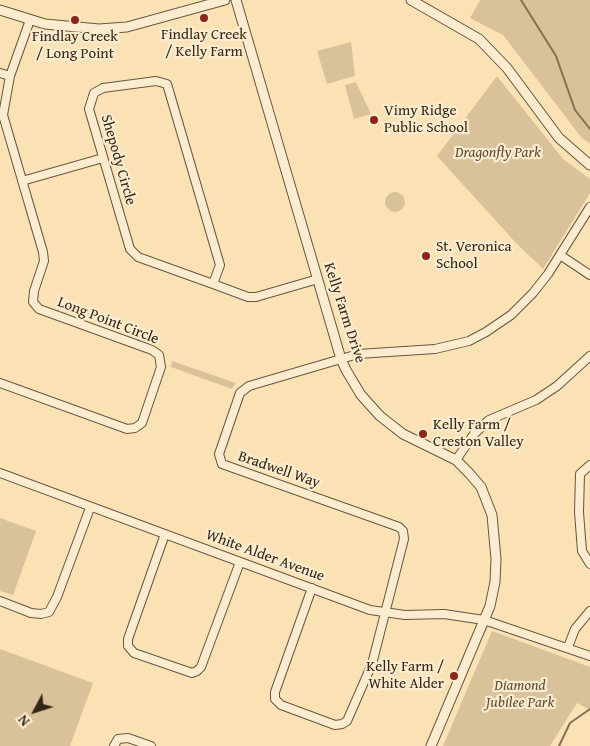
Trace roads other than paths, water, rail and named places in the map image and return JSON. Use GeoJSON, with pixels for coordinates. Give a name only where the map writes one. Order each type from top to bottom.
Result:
{"type":"FeatureCollection","features":[{"type":"Feature","properties":{"kind":"street"},"geometry":{"type":"LineString","coordinates":[[0,10],[30,20],[72,28],[127,27],[225,0]]}},
{"type":"Feature","properties":{"kind":"street","name":"Kelly Farm Drive"},"geometry":{"type":"LineString","coordinates":[[236,0],[341,359],[361,395],[380,416],[403,434],[456,460],[481,487],[492,515],[496,559],[495,582],[490,606],[431,746]]}},
{"type":"Feature","properties":{"kind":"street"},"geometry":{"type":"LineString","coordinates":[[411,0],[425,3],[466,30],[494,53],[559,138],[590,165]]}},
{"type":"Feature","properties":{"kind":"street","name":"Long Point Circle"},"geometry":{"type":"LineString","coordinates":[[0,384],[127,429],[135,428],[142,423],[161,367],[159,355],[152,350],[39,309],[33,302],[34,291],[44,261],[3,115],[10,76],[30,20]]}},
{"type":"Feature","properties":{"kind":"street"},"geometry":{"type":"LineString","coordinates":[[0,73],[10,76]]}},
{"type":"Feature","properties":{"kind":"street","name":"Shepody Circle"},"geometry":{"type":"LineString","coordinates":[[213,284],[220,265],[167,84],[156,81],[103,88],[94,93],[89,109],[130,249],[138,257],[248,297],[256,297],[318,279]]}},
{"type":"Feature","properties":{"kind":"street"},"geometry":{"type":"LineString","coordinates":[[22,180],[103,158]]}},
{"type":"Feature","properties":{"kind":"street","name":"Bradwell Way"},"geometry":{"type":"LineString","coordinates":[[385,613],[404,539],[403,531],[399,527],[225,466],[219,458],[219,454],[244,389],[341,359],[380,351],[435,348],[469,341],[502,323],[523,304],[548,274],[590,207]]}},
{"type":"Feature","properties":{"kind":"street"},"geometry":{"type":"LineString","coordinates":[[560,255],[590,275]]}},
{"type":"Feature","properties":{"kind":"street"},"geometry":{"type":"LineString","coordinates":[[456,460],[474,434],[489,420],[536,400],[557,386],[590,356]]}},
{"type":"Feature","properties":{"kind":"street"},"geometry":{"type":"LineString","coordinates":[[590,465],[580,474],[579,512],[582,551],[590,564]]}},
{"type":"Feature","properties":{"kind":"street","name":"White Alder Avenue"},"geometry":{"type":"LineString","coordinates":[[0,473],[90,508],[370,610],[405,615],[444,614],[484,620],[590,656]]}},
{"type":"Feature","properties":{"kind":"street"},"geometry":{"type":"LineString","coordinates":[[0,601],[31,613],[41,614],[49,612],[57,598],[90,508]]}},
{"type":"Feature","properties":{"kind":"street"},"geometry":{"type":"LineString","coordinates":[[165,534],[128,639],[128,646],[134,653],[192,673],[197,671],[201,667],[240,562]]}},
{"type":"Feature","properties":{"kind":"street"},"geometry":{"type":"LineString","coordinates":[[312,588],[275,692],[275,699],[281,705],[335,725],[347,721],[372,664],[385,613]]}},
{"type":"Feature","properties":{"kind":"street"},"geometry":{"type":"LineString","coordinates":[[568,647],[575,629],[590,611]]}},
{"type":"Feature","properties":{"kind":"street"},"geometry":{"type":"LineString","coordinates":[[114,746],[118,739],[128,738],[151,746]]}},
{"type":"Feature","properties":{"kind":"waterway"},"geometry":{"type":"LineString","coordinates":[[521,0],[556,56],[575,110],[590,129]]}},
{"type":"Feature","properties":{"kind":"waterway"},"geometry":{"type":"LineString","coordinates":[[559,746],[570,723],[590,709]]}},
{"type":"Feature","properties":{"kind":"place","name":"Findlay Creek / Kelly Farm"},"geometry":{"type":"Point","coordinates":[204,18]}},
{"type":"Feature","properties":{"kind":"place","name":"Findlay Creek / Long Point"},"geometry":{"type":"Point","coordinates":[75,20]}},
{"type":"Feature","properties":{"kind":"place","name":"Vimy Ridge Public School"},"geometry":{"type":"Point","coordinates":[374,120]}},
{"type":"Feature","properties":{"kind":"place","name":"St. Veronica School"},"geometry":{"type":"Point","coordinates":[426,256]}},
{"type":"Feature","properties":{"kind":"place","name":"Kelly Farm / Creston Valley"},"geometry":{"type":"Point","coordinates":[423,434]}},
{"type":"Feature","properties":{"kind":"place","name":"Kelly Farm / White Alder"},"geometry":{"type":"Point","coordinates":[454,676]}},
{"type":"Feature","properties":{"kind":"park label","name":"Dragonfly Park"},"geometry":{"type":"Point","coordinates":[498,153]}},
{"type":"Feature","properties":{"kind":"park label","name":"Diamond Jubilee Park"},"geometry":{"type":"Point","coordinates":[520,694]}}]}
